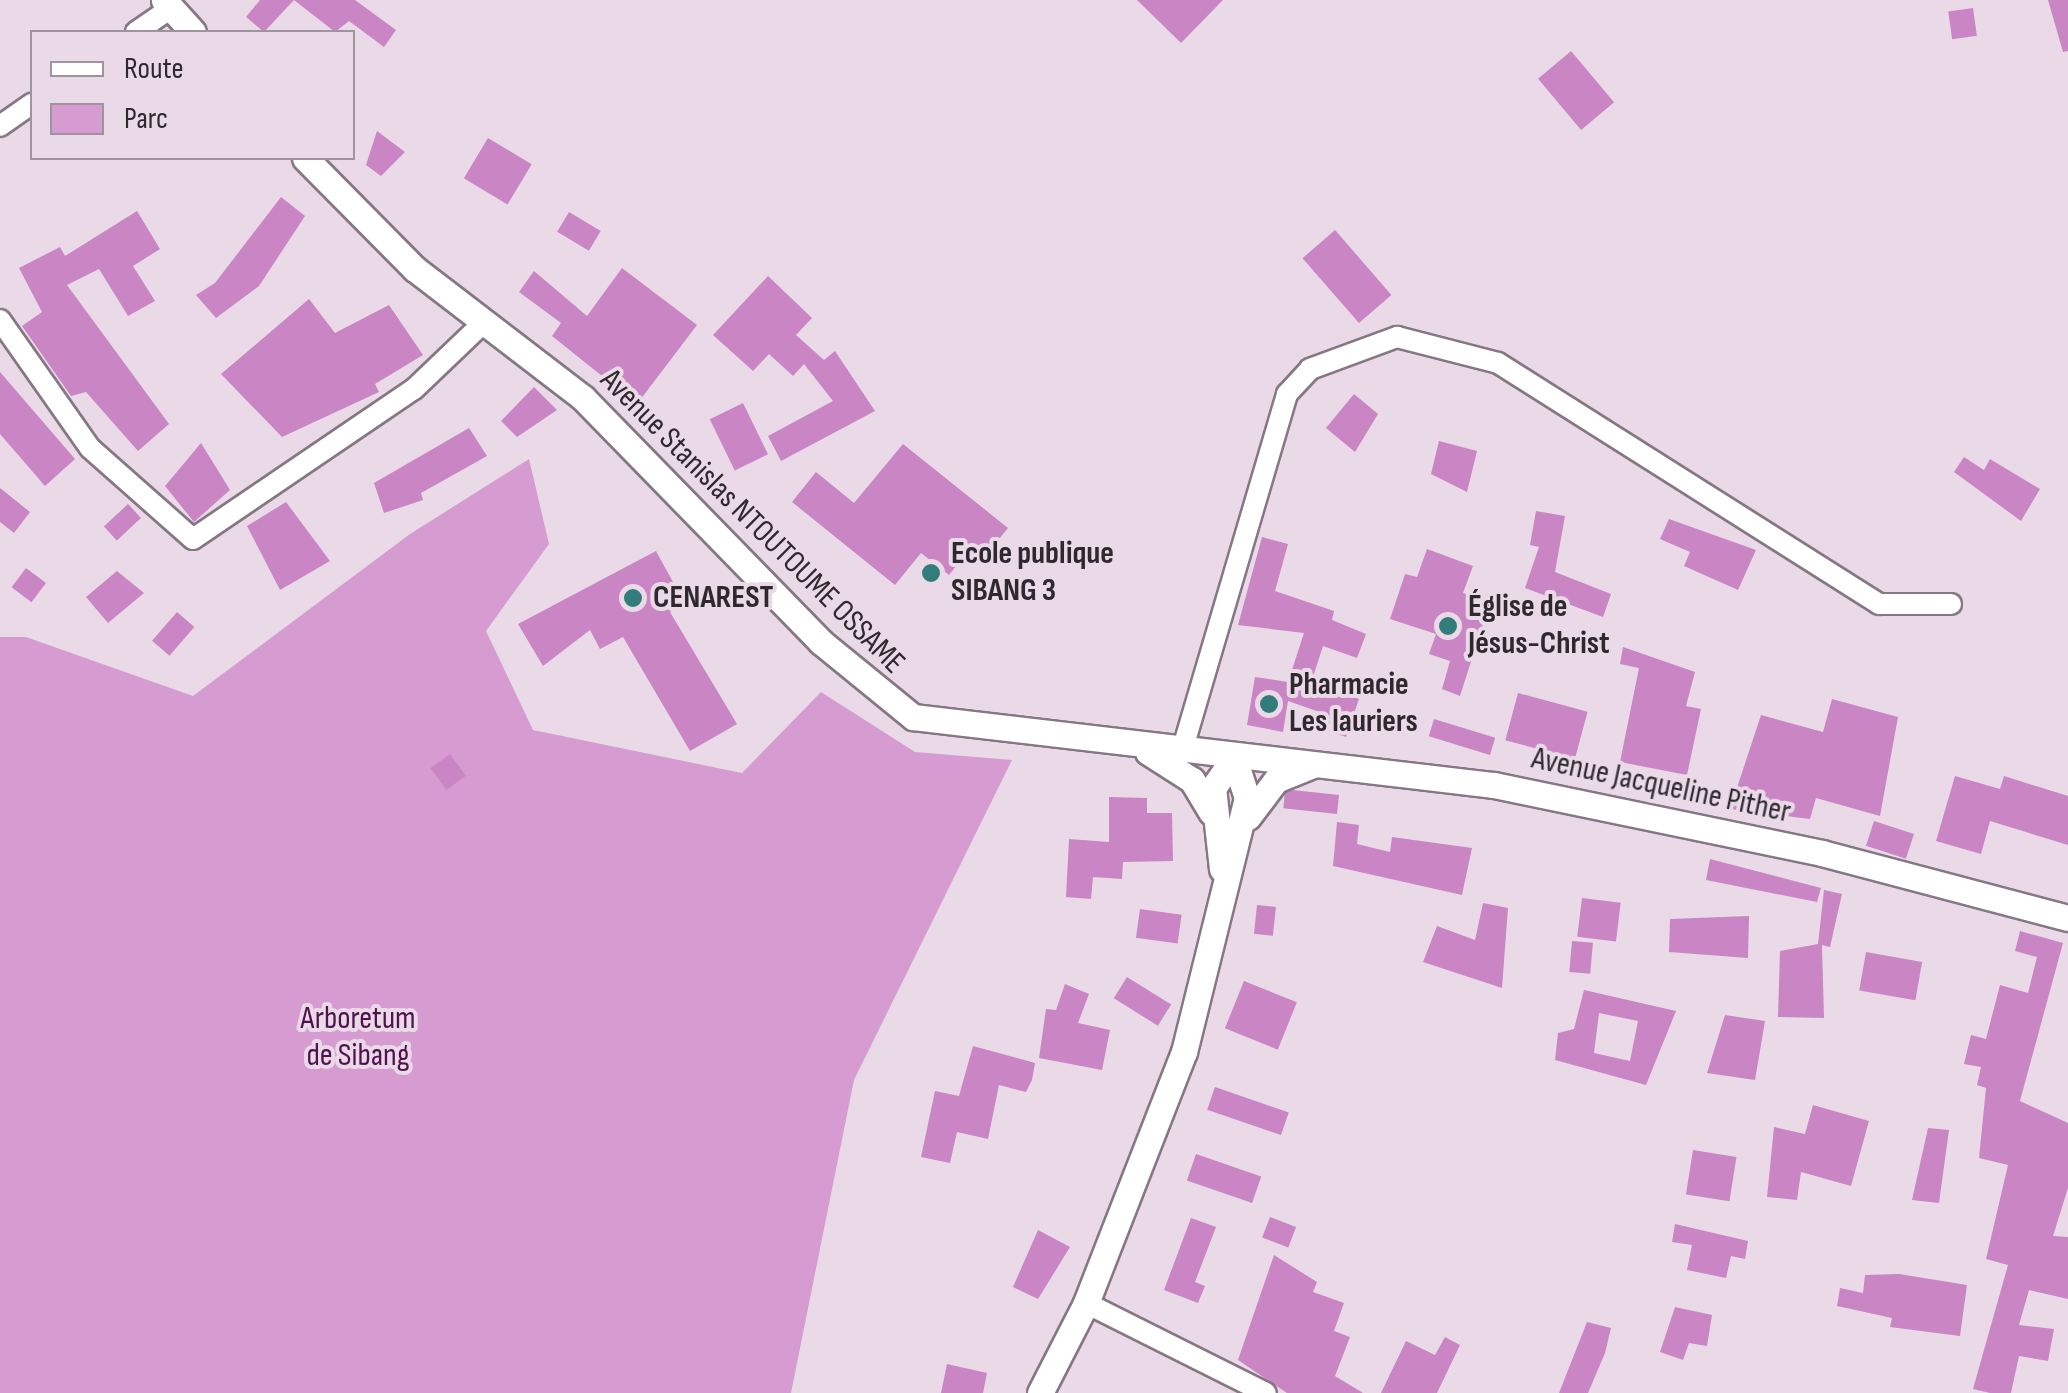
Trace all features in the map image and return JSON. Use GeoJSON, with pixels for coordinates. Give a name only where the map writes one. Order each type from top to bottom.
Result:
{"type":"FeatureCollection","features":[{"type":"Feature","properties":{"kind":"street"},"geometry":{"type":"LineString","coordinates":[[138,30],[168,4],[191,30]]}},
{"type":"Feature","properties":{"kind":"street"},"geometry":{"type":"LineString","coordinates":[[0,126],[30,105]]}},
{"type":"Feature","properties":{"kind":"street","name":"Avenue Stanislas NTOUTOUME OSSAME"},"geometry":{"type":"LineString","coordinates":[[307,160],[484,323],[583,398],[886,701],[935,723],[1234,758]]}},
{"type":"Feature","properties":{"kind":"street"},"geometry":{"type":"LineString","coordinates":[[0,320],[90,448],[194,539],[414,389],[484,323]]}},
{"type":"Feature","properties":{"kind":"street"},"geometry":{"type":"LineString","coordinates":[[1182,751],[1287,394],[1310,369],[1396,337],[1498,363],[1880,604],[1951,604]]}},
{"type":"Feature","properties":{"kind":"street"},"geometry":{"type":"LineString","coordinates":[[1140,747],[1192,780],[1228,828]]}},
{"type":"Feature","properties":{"kind":"street"},"geometry":{"type":"LineString","coordinates":[[1040,1393],[1086,1303],[1184,1052],[1222,884],[1228,828],[1213,788],[1234,758]]}},
{"type":"Feature","properties":{"kind":"street","name":"Avenue Jacqueline Pither"},"geometry":{"type":"LineString","coordinates":[[1234,758],[1320,763],[1697,825],[2068,918]]}},
{"type":"Feature","properties":{"kind":"street"},"geometry":{"type":"LineString","coordinates":[[1228,828],[1276,780],[1320,763]]}},
{"type":"Feature","properties":{"kind":"street"},"geometry":{"type":"LineString","coordinates":[[1086,1303],[1266,1393]]}},
{"type":"Feature","properties":{"kind":"green space","name":"Arboretum de Sibang"},"geometry":{"type":"Polygon","coordinates":[[[529,459],[549,544],[486,631],[533,730],[742,773],[821,692],[915,752],[1012,760],[854,1080],[791,1393],[0,1393],[0,637],[26,637],[193,696],[410,534],[529,459]]]}},
{"type":"Feature","properties":{"kind":"building"},"geometry":{"type":"Polygon","coordinates":[[[260,0],[294,0],[266,30],[246,17],[260,0]]]}},
{"type":"Feature","properties":{"kind":"building"},"geometry":{"type":"Polygon","coordinates":[[[294,0],[355,0],[396,30],[384,47],[349,21],[332,30],[294,0]]]}},
{"type":"Feature","properties":{"kind":"building"},"geometry":{"type":"Polygon","coordinates":[[[1137,0],[1223,0],[1181,43],[1137,0]]]}},
{"type":"Feature","properties":{"kind":"building"},"geometry":{"type":"Polygon","coordinates":[[[2048,0],[2068,0],[2068,51],[2063,52],[2048,0]]]}},
{"type":"Feature","properties":{"kind":"building"},"geometry":{"type":"Polygon","coordinates":[[[1973,8],[1977,36],[1952,39],[1948,11],[1973,8]]]}},
{"type":"Feature","properties":{"kind":"building"},"geometry":{"type":"Polygon","coordinates":[[[1571,51],[1614,102],[1581,130],[1538,79],[1571,51]]]}},
{"type":"Feature","properties":{"kind":"building"},"geometry":{"type":"Polygon","coordinates":[[[377,131],[405,152],[381,176],[366,165],[377,131]]]}},
{"type":"Feature","properties":{"kind":"building"},"geometry":{"type":"Polygon","coordinates":[[[488,138],[532,164],[508,205],[464,178],[488,138]]]}},
{"type":"Feature","properties":{"kind":"building"},"geometry":{"type":"Polygon","coordinates":[[[281,197],[305,216],[259,286],[216,318],[196,295],[215,283],[281,197]]]}},
{"type":"Feature","properties":{"kind":"building"},"geometry":{"type":"Polygon","coordinates":[[[137,211],[160,249],[133,266],[155,301],[128,316],[99,269],[67,285],[169,424],[138,451],[86,392],[71,396],[22,326],[42,312],[19,268],[60,247],[65,256],[137,211]]]}},
{"type":"Feature","properties":{"kind":"building"},"geometry":{"type":"Polygon","coordinates":[[[569,212],[601,231],[589,251],[557,232],[569,212]]]}},
{"type":"Feature","properties":{"kind":"building"},"geometry":{"type":"Polygon","coordinates":[[[1335,230],[1391,295],[1359,323],[1303,258],[1335,230]]]}},
{"type":"Feature","properties":{"kind":"building"},"geometry":{"type":"Polygon","coordinates":[[[622,268],[697,325],[637,404],[552,336],[561,323],[519,292],[534,271],[587,316],[622,268]]]}},
{"type":"Feature","properties":{"kind":"building"},"geometry":{"type":"Polygon","coordinates":[[[768,276],[812,318],[796,335],[824,360],[835,351],[875,411],[781,461],[768,436],[833,401],[804,364],[793,376],[769,354],[753,371],[713,335],[768,276]]]}},
{"type":"Feature","properties":{"kind":"building"},"geometry":{"type":"Polygon","coordinates":[[[309,299],[335,333],[389,305],[423,355],[375,384],[379,392],[282,437],[221,374],[309,299]]]}},
{"type":"Feature","properties":{"kind":"building"},"geometry":{"type":"Polygon","coordinates":[[[0,372],[75,459],[45,486],[0,434],[0,372]]]}},
{"type":"Feature","properties":{"kind":"building"},"geometry":{"type":"Polygon","coordinates":[[[534,387],[557,410],[517,437],[501,421],[534,387]]]}},
{"type":"Feature","properties":{"kind":"building"},"geometry":{"type":"Polygon","coordinates":[[[1354,394],[1378,414],[1355,452],[1326,428],[1354,394]]]}},
{"type":"Feature","properties":{"kind":"building"},"geometry":{"type":"Polygon","coordinates":[[[743,403],[768,454],[735,470],[710,419],[743,403]]]}},
{"type":"Feature","properties":{"kind":"building"},"geometry":{"type":"Polygon","coordinates":[[[469,428],[487,456],[421,493],[423,500],[384,513],[374,483],[469,428]]]}},
{"type":"Feature","properties":{"kind":"building"},"geometry":{"type":"Polygon","coordinates":[[[1439,441],[1477,451],[1467,492],[1431,474],[1439,441]]]}},
{"type":"Feature","properties":{"kind":"building"},"geometry":{"type":"Polygon","coordinates":[[[201,443],[230,490],[194,522],[165,486],[201,443]]]}},
{"type":"Feature","properties":{"kind":"building"},"geometry":{"type":"Polygon","coordinates":[[[903,444],[1008,528],[982,560],[969,550],[949,575],[921,553],[895,585],[792,502],[816,472],[854,503],[903,444]]]}},
{"type":"Feature","properties":{"kind":"building"},"geometry":{"type":"Polygon","coordinates":[[[1964,457],[1984,470],[1990,459],[2040,489],[2021,521],[1954,472],[1964,457]]]}},
{"type":"Feature","properties":{"kind":"building"},"geometry":{"type":"Polygon","coordinates":[[[0,488],[30,512],[14,533],[0,522],[0,488]]]}},
{"type":"Feature","properties":{"kind":"building"},"geometry":{"type":"Polygon","coordinates":[[[286,502],[330,561],[280,590],[247,526],[286,502]]]}},
{"type":"Feature","properties":{"kind":"building"},"geometry":{"type":"Polygon","coordinates":[[[128,504],[141,518],[117,540],[104,527],[128,504]]]}},
{"type":"Feature","properties":{"kind":"building"},"geometry":{"type":"Polygon","coordinates":[[[1536,511],[1565,516],[1555,572],[1611,594],[1603,617],[1525,588],[1539,547],[1530,545],[1536,511]]]}},
{"type":"Feature","properties":{"kind":"building"},"geometry":{"type":"Polygon","coordinates":[[[1669,519],[1756,550],[1738,590],[1684,566],[1690,552],[1660,539],[1669,519]]]}},
{"type":"Feature","properties":{"kind":"building"},"geometry":{"type":"Polygon","coordinates":[[[1262,537],[1288,544],[1275,591],[1334,611],[1332,620],[1366,634],[1357,658],[1323,646],[1312,680],[1359,699],[1346,737],[1323,729],[1328,715],[1288,701],[1283,732],[1247,725],[1255,677],[1288,682],[1304,633],[1238,625],[1262,537]]]}},
{"type":"Feature","properties":{"kind":"building","name":"Église de Jésus-Christ"},"geometry":{"type":"Polygon","coordinates":[[[1427,549],[1473,566],[1463,593],[1490,602],[1460,696],[1442,689],[1450,661],[1429,654],[1436,634],[1390,619],[1405,574],[1417,577],[1427,549]]]}},
{"type":"Feature","properties":{"kind":"building"},"geometry":{"type":"Polygon","coordinates":[[[656,551],[685,604],[670,612],[737,724],[690,751],[623,637],[600,649],[590,630],[543,666],[518,624],[656,551]]]}},
{"type":"Feature","properties":{"kind":"building"},"geometry":{"type":"Polygon","coordinates":[[[26,568],[46,583],[32,602],[12,587],[26,568]]]}},
{"type":"Feature","properties":{"kind":"building"},"geometry":{"type":"Polygon","coordinates":[[[117,571],[144,593],[108,623],[86,597],[117,571]]]}},
{"type":"Feature","properties":{"kind":"building"},"geometry":{"type":"Polygon","coordinates":[[[177,612],[194,627],[169,656],[152,641],[177,612]]]}},
{"type":"Feature","properties":{"kind":"building"},"geometry":{"type":"Polygon","coordinates":[[[1623,647],[1695,672],[1686,706],[1701,709],[1687,775],[1620,762],[1639,668],[1620,664],[1623,647]]]}},
{"type":"Feature","properties":{"kind":"building"},"geometry":{"type":"Polygon","coordinates":[[[1518,693],[1588,712],[1575,759],[1505,740],[1518,693]]]}},
{"type":"Feature","properties":{"kind":"building"},"geometry":{"type":"Polygon","coordinates":[[[1832,699],[1898,717],[1880,816],[1816,798],[1810,819],[1730,809],[1761,715],[1823,732],[1832,699]]]}},
{"type":"Feature","properties":{"kind":"building"},"geometry":{"type":"Polygon","coordinates":[[[1434,719],[1495,738],[1490,755],[1429,736],[1434,719]]]}},
{"type":"Feature","properties":{"kind":"building"},"geometry":{"type":"Polygon","coordinates":[[[450,754],[466,776],[446,790],[431,768],[450,754]]]}},
{"type":"Feature","properties":{"kind":"building"},"geometry":{"type":"Polygon","coordinates":[[[1955,776],[2000,789],[2004,776],[2068,796],[2068,845],[1990,821],[1981,854],[1936,841],[1955,776]]]}},
{"type":"Feature","properties":{"kind":"building"},"geometry":{"type":"Polygon","coordinates":[[[1285,789],[1339,795],[1337,814],[1283,808],[1285,789]]]}},
{"type":"Feature","properties":{"kind":"building"},"geometry":{"type":"Polygon","coordinates":[[[1109,797],[1147,798],[1147,813],[1172,813],[1173,861],[1123,862],[1122,879],[1093,877],[1091,899],[1066,897],[1069,839],[1109,842],[1109,797]]]}},
{"type":"Feature","properties":{"kind":"building"},"geometry":{"type":"Polygon","coordinates":[[[1874,821],[1914,834],[1906,859],[1866,846],[1874,821]]]}},
{"type":"Feature","properties":{"kind":"building"},"geometry":{"type":"Polygon","coordinates":[[[1337,822],[1359,825],[1357,844],[1390,852],[1392,837],[1472,848],[1462,895],[1333,866],[1337,822]]]}},
{"type":"Feature","properties":{"kind":"building"},"geometry":{"type":"Polygon","coordinates":[[[1710,859],[1821,888],[1817,902],[1706,880],[1710,859]]]}},
{"type":"Feature","properties":{"kind":"building"},"geometry":{"type":"Polygon","coordinates":[[[1824,890],[1842,894],[1830,947],[1822,945],[1824,1018],[1778,1017],[1780,951],[1818,944],[1824,890]]]}},
{"type":"Feature","properties":{"kind":"building"},"geometry":{"type":"Polygon","coordinates":[[[1582,898],[1621,903],[1616,941],[1577,937],[1582,898]]]}},
{"type":"Feature","properties":{"kind":"building"},"geometry":{"type":"Polygon","coordinates":[[[1483,903],[1508,908],[1502,988],[1423,962],[1437,926],[1475,940],[1483,903]]]}},
{"type":"Feature","properties":{"kind":"building"},"geometry":{"type":"Polygon","coordinates":[[[1257,905],[1276,907],[1273,936],[1254,934],[1257,905]]]}},
{"type":"Feature","properties":{"kind":"building"},"geometry":{"type":"Polygon","coordinates":[[[1140,909],[1182,915],[1178,944],[1136,938],[1140,909]]]}},
{"type":"Feature","properties":{"kind":"building"},"geometry":{"type":"Polygon","coordinates":[[[1749,916],[1748,958],[1669,952],[1670,919],[1749,916]]]}},
{"type":"Feature","properties":{"kind":"building"},"geometry":{"type":"Polygon","coordinates":[[[2020,931],[2063,943],[2020,1101],[2068,1123],[2068,1188],[2053,1236],[2068,1237],[2068,1299],[2029,1290],[2019,1325],[2054,1329],[2048,1361],[2019,1356],[2011,1393],[1990,1393],[1973,1389],[2008,1265],[1986,1259],[2008,1165],[1979,1158],[1986,1088],[1977,1085],[1981,1067],[1964,1064],[1971,1035],[1986,1039],[2000,985],[2028,993],[2037,957],[2015,951],[2020,931]]]}},
{"type":"Feature","properties":{"kind":"building"},"geometry":{"type":"Polygon","coordinates":[[[1572,941],[1593,943],[1590,974],[1569,972],[1572,941]]]}},
{"type":"Feature","properties":{"kind":"building"},"geometry":{"type":"Polygon","coordinates":[[[1866,952],[1922,962],[1915,1000],[1859,990],[1866,952]]]}},
{"type":"Feature","properties":{"kind":"building"},"geometry":{"type":"Polygon","coordinates":[[[1127,977],[1171,1005],[1158,1026],[1114,998],[1127,977]]]}},
{"type":"Feature","properties":{"kind":"building"},"geometry":{"type":"Polygon","coordinates":[[[1244,981],[1297,1002],[1278,1050],[1225,1028],[1244,981]]]}},
{"type":"Feature","properties":{"kind":"building"},"geometry":{"type":"Polygon","coordinates":[[[1065,984],[1089,994],[1078,1023],[1110,1030],[1102,1070],[1039,1058],[1046,1009],[1056,1010],[1065,984]]]}},
{"type":"Feature","properties":{"kind":"building"},"geometry":{"type":"Polygon","coordinates":[[[1584,990],[1676,1011],[1646,1085],[1555,1060],[1558,1033],[1574,1029],[1584,990]],[[1599,1013],[1594,1053],[1630,1061],[1638,1021],[1599,1013]]]}},
{"type":"Feature","properties":{"kind":"building"},"geometry":{"type":"Polygon","coordinates":[[[1725,1015],[1765,1021],[1755,1080],[1707,1073],[1725,1015]]]}},
{"type":"Feature","properties":{"kind":"building"},"geometry":{"type":"Polygon","coordinates":[[[973,1046],[1035,1063],[1032,1080],[1026,1092],[999,1085],[988,1139],[957,1132],[950,1163],[921,1157],[935,1091],[959,1096],[973,1046]]]}},
{"type":"Feature","properties":{"kind":"building"},"geometry":{"type":"Polygon","coordinates":[[[1215,1087],[1289,1112],[1281,1135],[1207,1110],[1215,1087]]]}},
{"type":"Feature","properties":{"kind":"building"},"geometry":{"type":"Polygon","coordinates":[[[1813,1105],[1869,1121],[1851,1186],[1801,1172],[1797,1200],[1767,1197],[1774,1127],[1805,1134],[1813,1105]]]}},
{"type":"Feature","properties":{"kind":"building"},"geometry":{"type":"Polygon","coordinates":[[[1928,1128],[1949,1130],[1939,1203],[1912,1200],[1928,1128]]]}},
{"type":"Feature","properties":{"kind":"building"},"geometry":{"type":"Polygon","coordinates":[[[1693,1150],[1736,1157],[1729,1201],[1686,1194],[1693,1150]]]}},
{"type":"Feature","properties":{"kind":"building"},"geometry":{"type":"Polygon","coordinates":[[[1196,1154],[1261,1176],[1252,1203],[1187,1180],[1196,1154]]]}},
{"type":"Feature","properties":{"kind":"building"},"geometry":{"type":"Polygon","coordinates":[[[1270,1217],[1296,1227],[1288,1248],[1262,1238],[1270,1217]]]}},
{"type":"Feature","properties":{"kind":"building"},"geometry":{"type":"Polygon","coordinates":[[[1191,1218],[1216,1227],[1195,1282],[1205,1286],[1198,1303],[1164,1290],[1191,1218]]]}},
{"type":"Feature","properties":{"kind":"building"},"geometry":{"type":"Polygon","coordinates":[[[1675,1224],[1748,1241],[1745,1259],[1731,1256],[1726,1278],[1687,1270],[1692,1245],[1672,1242],[1675,1224]]]}},
{"type":"Feature","properties":{"kind":"building"},"geometry":{"type":"Polygon","coordinates":[[[1038,1230],[1070,1247],[1038,1299],[1013,1287],[1038,1230]]]}},
{"type":"Feature","properties":{"kind":"building"},"geometry":{"type":"Polygon","coordinates":[[[1274,1255],[1317,1282],[1313,1292],[1344,1303],[1334,1331],[1350,1337],[1335,1376],[1363,1393],[1287,1393],[1238,1360],[1274,1255]]]}},
{"type":"Feature","properties":{"kind":"building"},"geometry":{"type":"Polygon","coordinates":[[[1899,1274],[1967,1285],[1960,1336],[1890,1327],[1892,1318],[1837,1306],[1840,1288],[1863,1293],[1865,1275],[1899,1274]]]}},
{"type":"Feature","properties":{"kind":"building"},"geometry":{"type":"Polygon","coordinates":[[[1675,1307],[1712,1315],[1707,1346],[1689,1343],[1683,1360],[1660,1352],[1675,1307]]]}},
{"type":"Feature","properties":{"kind":"building"},"geometry":{"type":"Polygon","coordinates":[[[1587,1322],[1611,1328],[1605,1353],[1588,1393],[1559,1393],[1587,1322]]]}},
{"type":"Feature","properties":{"kind":"building"},"geometry":{"type":"Polygon","coordinates":[[[1445,1337],[1460,1345],[1437,1393],[1381,1393],[1406,1341],[1435,1355],[1445,1337]]]}},
{"type":"Feature","properties":{"kind":"building"},"geometry":{"type":"Polygon","coordinates":[[[947,1364],[987,1373],[983,1393],[941,1393],[947,1364]]]}},
{"type":"Feature","properties":{"kind":"place","name":"Ecole publique SIBANG 3"},"geometry":{"type":"Point","coordinates":[931,573]}},
{"type":"Feature","properties":{"kind":"place","name":"CENAREST"},"geometry":{"type":"Point","coordinates":[633,598]}},
{"type":"Feature","properties":{"kind":"place","name":"Église de Jésus-Christ"},"geometry":{"type":"Point","coordinates":[1448,626]}},
{"type":"Feature","properties":{"kind":"place","name":"Pharmacie Les lauriers"},"geometry":{"type":"Point","coordinates":[1269,704]}}]}
